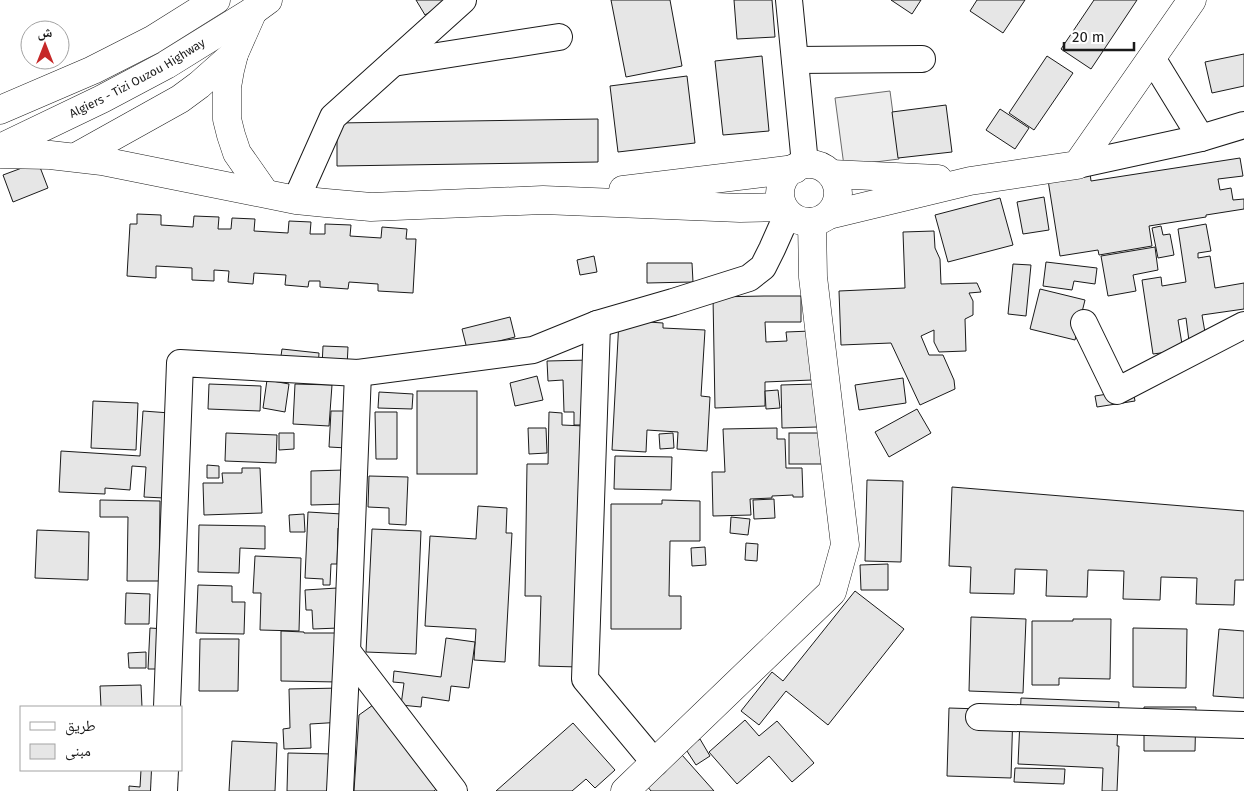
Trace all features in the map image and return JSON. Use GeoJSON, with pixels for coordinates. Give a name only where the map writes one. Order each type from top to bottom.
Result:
{"type":"FeatureCollection","features":[{"type":"Feature","properties":{"kind":"main road"},"geometry":{"type":"LineString","coordinates":[[0,110],[93,70],[152,40],[216,0]]}},
{"type":"Feature","properties":{"kind":"main road"},"geometry":{"type":"LineString","coordinates":[[0,154],[50,155],[109,162],[296,200],[326,204],[372,206],[543,200],[740,208],[803,214],[970,181],[1077,165],[1192,0]]}},
{"type":"Feature","properties":{"kind":"main road"},"geometry":{"type":"LineString","coordinates":[[260,6],[234,54],[227,87],[228,119],[237,154],[265,193]]}},
{"type":"Feature","properties":{"kind":"main road","name":"Algiers - Tizi Ouzou Highway"},"geometry":{"type":"LineString","coordinates":[[0,148],[166,65],[260,6]]}},
{"type":"Feature","properties":{"kind":"main road"},"geometry":{"type":"LineString","coordinates":[[76,157],[180,99],[234,54]]}},
{"type":"Feature","properties":{"kind":"main road"},"geometry":{"type":"LineString","coordinates":[[543,200],[815,165],[824,168],[832,174],[837,184],[839,195],[836,206],[803,214]]}},
{"type":"Feature","properties":{"kind":"main road"},"geometry":{"type":"LineString","coordinates":[[625,791],[832,592],[845,545],[813,277],[803,214],[780,193],[784,179],[800,167]]}},
{"type":"Feature","properties":{"kind":"main road"},"geometry":{"type":"LineString","coordinates":[[832,174],[970,181]]}},
{"type":"Feature","properties":{"kind":"street"},"geometry":{"type":"LineString","coordinates":[[296,200],[333,118],[463,0]]}},
{"type":"Feature","properties":{"kind":"street"},"geometry":{"type":"LineString","coordinates":[[789,0],[795,60],[800,167]]}},
{"type":"Feature","properties":{"kind":"street"},"geometry":{"type":"LineString","coordinates":[[393,63],[559,36]]}},
{"type":"Feature","properties":{"kind":"street"},"geometry":{"type":"LineString","coordinates":[[1152,58],[1201,138]]}},
{"type":"Feature","properties":{"kind":"street"},"geometry":{"type":"LineString","coordinates":[[795,60],[922,59]]}},
{"type":"Feature","properties":{"kind":"street"},"geometry":{"type":"LineString","coordinates":[[1077,165],[1201,138],[1244,125]]}},
{"type":"Feature","properties":{"kind":"street"},"geometry":{"type":"LineString","coordinates":[[167,706],[180,363],[358,373],[533,350],[597,324],[749,278],[763,267],[772,249],[803,214]]}},
{"type":"Feature","properties":{"kind":"street"},"geometry":{"type":"LineString","coordinates":[[1084,323],[1117,390],[1244,324]]}},
{"type":"Feature","properties":{"kind":"street"},"geometry":{"type":"LineString","coordinates":[[597,324],[585,679],[655,763]]}},
{"type":"Feature","properties":{"kind":"street"},"geometry":{"type":"LineString","coordinates":[[340,791],[358,373]]}},
{"type":"Feature","properties":{"kind":"street"},"geometry":{"type":"LineString","coordinates":[[347,651],[454,791]]}},
{"type":"Feature","properties":{"kind":"street"},"geometry":{"type":"LineString","coordinates":[[979,717],[1244,725]]}},
{"type":"Feature","properties":{"kind":"street"},"geometry":{"type":"LineString","coordinates":[[164,791],[165,771]]}},
{"type":"Feature","properties":{"kind":"shaded area"},"geometry":{"type":"Polygon","coordinates":[[[890,91],[899,159],[844,166],[835,98],[890,91]]]}},
{"type":"Feature","properties":{"kind":"building"},"geometry":{"type":"Polygon","coordinates":[[[416,0],[450,0],[425,15],[416,0]]]}},
{"type":"Feature","properties":{"kind":"building"},"geometry":{"type":"Polygon","coordinates":[[[611,0],[670,0],[682,66],[626,77],[611,0]]]}},
{"type":"Feature","properties":{"kind":"building"},"geometry":{"type":"Polygon","coordinates":[[[734,0],[772,0],[775,37],[737,39],[734,0]]]}},
{"type":"Feature","properties":{"kind":"building"},"geometry":{"type":"Polygon","coordinates":[[[891,0],[921,0],[912,14],[891,0]]]}},
{"type":"Feature","properties":{"kind":"building"},"geometry":{"type":"Polygon","coordinates":[[[977,0],[1025,0],[1003,33],[970,11],[977,0]]]}},
{"type":"Feature","properties":{"kind":"building"},"geometry":{"type":"Polygon","coordinates":[[[1094,0],[1137,0],[1091,69],[1061,49],[1094,0]]]}},
{"type":"Feature","properties":{"kind":"building"},"geometry":{"type":"Polygon","coordinates":[[[1244,54],[1244,86],[1212,93],[1205,62],[1244,54]]]}},
{"type":"Feature","properties":{"kind":"building"},"geometry":{"type":"Polygon","coordinates":[[[762,56],[769,131],[723,135],[715,61],[762,56]]]}},
{"type":"Feature","properties":{"kind":"building"},"geometry":{"type":"Polygon","coordinates":[[[1047,56],[1073,73],[1034,130],[1009,113],[1047,56]]]}},
{"type":"Feature","properties":{"kind":"building"},"geometry":{"type":"Polygon","coordinates":[[[687,76],[695,143],[618,152],[610,86],[687,76]]]}},
{"type":"Feature","properties":{"kind":"building"},"geometry":{"type":"Polygon","coordinates":[[[946,105],[952,152],[898,158],[892,112],[946,105]]]}},
{"type":"Feature","properties":{"kind":"building"},"geometry":{"type":"Polygon","coordinates":[[[1000,109],[1029,128],[1015,149],[986,130],[1000,109]]]}},
{"type":"Feature","properties":{"kind":"building"},"geometry":{"type":"Polygon","coordinates":[[[598,119],[598,162],[337,166],[337,123],[598,119]]]}},
{"type":"Feature","properties":{"kind":"building"},"geometry":{"type":"Polygon","coordinates":[[[1240,158],[1243,176],[1218,179],[1220,190],[1231,188],[1233,200],[1244,199],[1244,209],[1149,226],[1152,246],[1099,255],[1098,250],[1060,256],[1048,180],[1090,173],[1091,181],[1240,158]]]}},
{"type":"Feature","properties":{"kind":"building"},"geometry":{"type":"Polygon","coordinates":[[[38,162],[48,188],[13,202],[3,175],[38,162]]]}},
{"type":"Feature","properties":{"kind":"building"},"geometry":{"type":"Polygon","coordinates":[[[1044,197],[1049,230],[1023,234],[1017,202],[1044,197]]]}},
{"type":"Feature","properties":{"kind":"building"},"geometry":{"type":"Polygon","coordinates":[[[1000,198],[1013,245],[948,262],[935,215],[1000,198]]]}},
{"type":"Feature","properties":{"kind":"building"},"geometry":{"type":"Polygon","coordinates":[[[137,214],[161,215],[161,225],[193,227],[194,216],[219,217],[218,229],[231,229],[232,218],[255,219],[254,231],[288,233],[289,221],[311,222],[310,234],[325,234],[325,224],[351,225],[350,236],[381,238],[382,227],[407,229],[406,239],[416,239],[413,293],[378,291],[378,284],[349,282],[348,289],[320,287],[320,281],[309,281],[308,287],[285,285],[286,275],[254,273],[253,284],[228,282],[229,271],[214,270],[214,281],[192,280],[192,268],[156,266],[156,278],[127,276],[130,224],[137,224],[137,214]]]}},
{"type":"Feature","properties":{"kind":"building"},"geometry":{"type":"Polygon","coordinates":[[[1206,224],[1211,251],[1198,253],[1198,258],[1210,256],[1215,288],[1244,283],[1244,309],[1202,315],[1206,338],[1189,341],[1186,318],[1178,320],[1183,350],[1153,354],[1142,280],[1161,277],[1162,286],[1186,282],[1178,229],[1206,224]]]}},
{"type":"Feature","properties":{"kind":"building"},"geometry":{"type":"Polygon","coordinates":[[[1161,226],[1163,235],[1170,234],[1174,255],[1158,258],[1152,228],[1161,226]]]}},
{"type":"Feature","properties":{"kind":"building"},"geometry":{"type":"Polygon","coordinates":[[[934,231],[935,248],[940,259],[941,284],[977,283],[981,292],[969,293],[973,301],[973,315],[965,319],[966,351],[939,352],[934,342],[934,330],[921,336],[929,355],[943,355],[954,380],[955,389],[920,405],[891,343],[841,345],[839,291],[905,288],[903,232],[934,231]]]}},
{"type":"Feature","properties":{"kind":"building"},"geometry":{"type":"Polygon","coordinates":[[[1155,247],[1158,270],[1133,275],[1136,291],[1108,296],[1101,256],[1155,247]]]}},
{"type":"Feature","properties":{"kind":"building"},"geometry":{"type":"Polygon","coordinates":[[[594,256],[597,272],[580,275],[577,260],[594,256]]]}},
{"type":"Feature","properties":{"kind":"building"},"geometry":{"type":"Polygon","coordinates":[[[1046,262],[1097,268],[1095,284],[1074,281],[1072,290],[1043,286],[1046,262]]]}},
{"type":"Feature","properties":{"kind":"building"},"geometry":{"type":"Polygon","coordinates":[[[647,263],[692,263],[693,282],[647,283],[647,263]]]}},
{"type":"Feature","properties":{"kind":"building"},"geometry":{"type":"Polygon","coordinates":[[[1013,264],[1031,265],[1026,316],[1008,314],[1013,264]]]}},
{"type":"Feature","properties":{"kind":"building"},"geometry":{"type":"Polygon","coordinates":[[[1040,289],[1085,300],[1075,340],[1030,329],[1040,289]]]}},
{"type":"Feature","properties":{"kind":"building"},"geometry":{"type":"Polygon","coordinates":[[[801,296],[801,322],[765,322],[766,342],[787,341],[786,332],[811,331],[812,380],[765,382],[765,406],[715,408],[713,297],[801,296]]]}},
{"type":"Feature","properties":{"kind":"building"},"geometry":{"type":"Polygon","coordinates":[[[510,317],[515,337],[467,349],[462,329],[510,317]]]}},
{"type":"Feature","properties":{"kind":"building"},"geometry":{"type":"Polygon","coordinates":[[[619,320],[663,323],[663,328],[705,330],[701,396],[710,397],[707,451],[677,449],[678,432],[647,430],[646,452],[612,450],[619,320]]]}},
{"type":"Feature","properties":{"kind":"building"},"geometry":{"type":"Polygon","coordinates":[[[323,346],[348,347],[347,367],[322,366],[323,346]]]}},
{"type":"Feature","properties":{"kind":"building"},"geometry":{"type":"Polygon","coordinates":[[[282,349],[319,353],[318,368],[280,363],[282,349]]]}},
{"type":"Feature","properties":{"kind":"building"},"geometry":{"type":"Polygon","coordinates":[[[590,360],[591,425],[574,425],[574,412],[564,412],[563,380],[548,381],[547,361],[590,360]]]}},
{"type":"Feature","properties":{"kind":"building"},"geometry":{"type":"Polygon","coordinates":[[[537,376],[543,400],[515,406],[510,383],[537,376]]]}},
{"type":"Feature","properties":{"kind":"building"},"geometry":{"type":"Polygon","coordinates":[[[903,378],[906,403],[859,410],[855,385],[903,378]]]}},
{"type":"Feature","properties":{"kind":"building"},"geometry":{"type":"Polygon","coordinates":[[[267,380],[289,384],[285,412],[263,408],[267,380]]]}},
{"type":"Feature","properties":{"kind":"building"},"geometry":{"type":"Polygon","coordinates":[[[209,384],[261,386],[260,411],[208,409],[209,384]]]}},
{"type":"Feature","properties":{"kind":"building"},"geometry":{"type":"Polygon","coordinates":[[[295,384],[332,385],[329,426],[293,424],[295,384]]]}},
{"type":"Feature","properties":{"kind":"building"},"geometry":{"type":"Polygon","coordinates":[[[815,384],[817,427],[782,428],[781,385],[815,384]]]}},
{"type":"Feature","properties":{"kind":"building"},"geometry":{"type":"Polygon","coordinates":[[[778,390],[780,408],[766,409],[765,391],[778,390]]]}},
{"type":"Feature","properties":{"kind":"building"},"geometry":{"type":"Polygon","coordinates":[[[1133,390],[1135,401],[1097,407],[1095,396],[1133,390]]]}},
{"type":"Feature","properties":{"kind":"building"},"geometry":{"type":"Polygon","coordinates":[[[417,391],[477,391],[477,474],[417,474],[417,391]]]}},
{"type":"Feature","properties":{"kind":"building"},"geometry":{"type":"Polygon","coordinates":[[[379,392],[413,394],[412,409],[378,408],[379,392]]]}},
{"type":"Feature","properties":{"kind":"building"},"geometry":{"type":"Polygon","coordinates":[[[93,401],[138,403],[136,450],[91,448],[93,401]]]}},
{"type":"Feature","properties":{"kind":"building"},"geometry":{"type":"Polygon","coordinates":[[[917,409],[931,433],[889,457],[875,432],[917,409]]]}},
{"type":"Feature","properties":{"kind":"building"},"geometry":{"type":"Polygon","coordinates":[[[143,411],[170,413],[164,498],[144,497],[146,467],[132,466],[130,490],[105,488],[105,494],[59,492],[61,451],[140,456],[143,411]]]}},
{"type":"Feature","properties":{"kind":"building"},"geometry":{"type":"Polygon","coordinates":[[[331,411],[349,411],[347,448],[329,447],[331,411]]]}},
{"type":"Feature","properties":{"kind":"building"},"geometry":{"type":"Polygon","coordinates":[[[375,412],[397,412],[397,459],[376,459],[375,412]]]}},
{"type":"Feature","properties":{"kind":"building"},"geometry":{"type":"Polygon","coordinates":[[[549,412],[562,413],[562,425],[585,426],[580,667],[539,666],[541,596],[525,596],[527,464],[548,464],[549,412]]]}},
{"type":"Feature","properties":{"kind":"building"},"geometry":{"type":"Polygon","coordinates":[[[528,428],[546,428],[547,453],[529,454],[528,428]]]}},
{"type":"Feature","properties":{"kind":"building"},"geometry":{"type":"Polygon","coordinates":[[[777,428],[777,439],[785,439],[786,468],[802,468],[803,497],[793,497],[793,495],[750,499],[751,515],[713,516],[712,472],[725,472],[723,429],[777,428]]]}},
{"type":"Feature","properties":{"kind":"building"},"geometry":{"type":"Polygon","coordinates":[[[226,433],[277,435],[276,463],[225,461],[226,433]]]}},
{"type":"Feature","properties":{"kind":"building"},"geometry":{"type":"Polygon","coordinates":[[[279,433],[294,433],[294,449],[279,450],[279,433]]]}},
{"type":"Feature","properties":{"kind":"building"},"geometry":{"type":"Polygon","coordinates":[[[673,433],[674,448],[660,449],[659,434],[673,433]]]}},
{"type":"Feature","properties":{"kind":"building"},"geometry":{"type":"Polygon","coordinates":[[[789,433],[823,433],[823,464],[789,464],[789,433]]]}},
{"type":"Feature","properties":{"kind":"building"},"geometry":{"type":"Polygon","coordinates":[[[615,456],[672,457],[671,490],[614,489],[615,456]]]}},
{"type":"Feature","properties":{"kind":"building"},"geometry":{"type":"Polygon","coordinates":[[[207,465],[219,466],[219,478],[207,478],[207,465]]]}},
{"type":"Feature","properties":{"kind":"building"},"geometry":{"type":"Polygon","coordinates":[[[242,468],[260,468],[262,513],[204,515],[203,483],[223,483],[222,473],[242,473],[242,468]]]}},
{"type":"Feature","properties":{"kind":"building"},"geometry":{"type":"Polygon","coordinates":[[[344,470],[345,504],[311,505],[311,471],[344,470]]]}},
{"type":"Feature","properties":{"kind":"building"},"geometry":{"type":"Polygon","coordinates":[[[369,476],[408,477],[406,525],[389,524],[389,508],[368,507],[369,476]]]}},
{"type":"Feature","properties":{"kind":"building"},"geometry":{"type":"Polygon","coordinates":[[[867,480],[903,481],[901,562],[865,561],[867,480]]]}},
{"type":"Feature","properties":{"kind":"building"},"geometry":{"type":"Polygon","coordinates":[[[952,487],[1244,511],[1244,580],[1235,580],[1234,605],[1196,604],[1197,578],[1161,577],[1160,600],[1123,599],[1124,571],[1088,570],[1087,597],[1046,596],[1047,570],[1015,569],[1014,594],[970,593],[971,567],[949,566],[952,487]]]}},
{"type":"Feature","properties":{"kind":"building"},"geometry":{"type":"Polygon","coordinates":[[[774,499],[775,518],[754,519],[753,500],[774,499]]]}},
{"type":"Feature","properties":{"kind":"building"},"geometry":{"type":"Polygon","coordinates":[[[100,500],[160,501],[159,581],[127,581],[128,517],[100,517],[100,500]]]}},
{"type":"Feature","properties":{"kind":"building"},"geometry":{"type":"Polygon","coordinates":[[[662,500],[700,501],[700,541],[670,541],[669,596],[681,596],[681,629],[611,629],[611,504],[662,504],[662,500]]]}},
{"type":"Feature","properties":{"kind":"building"},"geometry":{"type":"Polygon","coordinates":[[[478,506],[507,508],[506,533],[512,533],[505,662],[474,660],[476,629],[425,626],[430,536],[476,539],[478,506]]]}},
{"type":"Feature","properties":{"kind":"building"},"geometry":{"type":"Polygon","coordinates":[[[308,512],[342,514],[342,528],[338,528],[337,564],[331,564],[330,585],[323,585],[323,579],[305,578],[308,512]]]}},
{"type":"Feature","properties":{"kind":"building"},"geometry":{"type":"Polygon","coordinates":[[[304,514],[305,532],[290,532],[289,515],[304,514]]]}},
{"type":"Feature","properties":{"kind":"building"},"geometry":{"type":"Polygon","coordinates":[[[731,517],[750,519],[748,535],[730,533],[731,517]]]}},
{"type":"Feature","properties":{"kind":"building"},"geometry":{"type":"Polygon","coordinates":[[[199,525],[265,526],[265,549],[240,548],[239,573],[198,572],[199,525]]]}},
{"type":"Feature","properties":{"kind":"building"},"geometry":{"type":"Polygon","coordinates":[[[372,529],[421,531],[416,654],[366,652],[372,529]]]}},
{"type":"Feature","properties":{"kind":"building"},"geometry":{"type":"Polygon","coordinates":[[[37,530],[89,532],[88,580],[35,578],[37,530]]]}},
{"type":"Feature","properties":{"kind":"building"},"geometry":{"type":"Polygon","coordinates":[[[746,543],[758,544],[757,561],[745,560],[746,543]]]}},
{"type":"Feature","properties":{"kind":"building"},"geometry":{"type":"Polygon","coordinates":[[[705,547],[706,565],[692,566],[691,548],[705,547]]]}},
{"type":"Feature","properties":{"kind":"building"},"geometry":{"type":"Polygon","coordinates":[[[255,556],[301,558],[299,631],[260,630],[261,593],[253,593],[255,556]]]}},
{"type":"Feature","properties":{"kind":"building"},"geometry":{"type":"Polygon","coordinates":[[[888,564],[888,590],[861,590],[860,565],[888,564]]]}},
{"type":"Feature","properties":{"kind":"building"},"geometry":{"type":"Polygon","coordinates":[[[198,585],[232,586],[232,602],[245,602],[244,634],[196,633],[198,585]]]}},
{"type":"Feature","properties":{"kind":"building"},"geometry":{"type":"Polygon","coordinates":[[[337,588],[339,628],[313,629],[312,610],[306,610],[305,590],[337,588]]]}},
{"type":"Feature","properties":{"kind":"building"},"geometry":{"type":"Polygon","coordinates":[[[855,591],[904,629],[828,725],[786,691],[759,725],[741,711],[772,672],[783,681],[855,591]]]}},
{"type":"Feature","properties":{"kind":"building"},"geometry":{"type":"Polygon","coordinates":[[[126,593],[150,594],[149,624],[125,624],[126,593]]]}},
{"type":"Feature","properties":{"kind":"building"},"geometry":{"type":"Polygon","coordinates":[[[971,617],[1026,619],[1023,693],[969,691],[971,617]]]}},
{"type":"Feature","properties":{"kind":"building"},"geometry":{"type":"Polygon","coordinates":[[[1073,619],[1111,619],[1110,679],[1059,678],[1059,685],[1032,685],[1032,621],[1073,621],[1073,619]]]}},
{"type":"Feature","properties":{"kind":"building"},"geometry":{"type":"Polygon","coordinates":[[[150,628],[165,629],[162,669],[148,669],[150,628]]]}},
{"type":"Feature","properties":{"kind":"building"},"geometry":{"type":"Polygon","coordinates":[[[1133,628],[1187,629],[1186,688],[1133,687],[1133,628]]]}},
{"type":"Feature","properties":{"kind":"building"},"geometry":{"type":"Polygon","coordinates":[[[1219,629],[1244,631],[1244,698],[1213,696],[1219,629]]]}},
{"type":"Feature","properties":{"kind":"building"},"geometry":{"type":"Polygon","coordinates":[[[281,631],[338,633],[338,682],[281,681],[281,631]]]}},
{"type":"Feature","properties":{"kind":"building"},"geometry":{"type":"Polygon","coordinates":[[[446,638],[475,642],[469,688],[451,686],[449,701],[422,697],[421,707],[401,705],[404,683],[393,682],[394,671],[441,677],[446,638]]]}},
{"type":"Feature","properties":{"kind":"building"},"geometry":{"type":"Polygon","coordinates":[[[200,639],[239,639],[238,691],[199,691],[200,639]]]}},
{"type":"Feature","properties":{"kind":"building"},"geometry":{"type":"Polygon","coordinates":[[[146,652],[146,668],[129,668],[128,653],[146,652]]]}},
{"type":"Feature","properties":{"kind":"building"},"geometry":{"type":"Polygon","coordinates":[[[141,685],[142,706],[101,706],[100,686],[141,685]]]}},
{"type":"Feature","properties":{"kind":"building"},"geometry":{"type":"Polygon","coordinates":[[[342,688],[343,722],[310,724],[311,748],[284,749],[283,729],[290,728],[289,689],[342,688]]]}},
{"type":"Feature","properties":{"kind":"building"},"geometry":{"type":"Polygon","coordinates":[[[1021,698],[1119,702],[1117,791],[1102,791],[1103,768],[1018,764],[1021,698]]]}},
{"type":"Feature","properties":{"kind":"building"},"geometry":{"type":"Polygon","coordinates":[[[380,700],[440,786],[434,791],[354,791],[359,715],[380,700]]]}},
{"type":"Feature","properties":{"kind":"building"},"geometry":{"type":"Polygon","coordinates":[[[1144,707],[1196,707],[1195,751],[1144,751],[1144,707]]]}},
{"type":"Feature","properties":{"kind":"building"},"geometry":{"type":"Polygon","coordinates":[[[949,708],[1013,710],[1011,778],[947,776],[949,708]]]}},
{"type":"Feature","properties":{"kind":"building"},"geometry":{"type":"Polygon","coordinates":[[[745,720],[759,736],[777,721],[814,763],[792,782],[769,756],[737,784],[709,752],[745,720]]]}},
{"type":"Feature","properties":{"kind":"building"},"geometry":{"type":"Polygon","coordinates":[[[573,723],[615,770],[595,788],[586,779],[572,791],[496,791],[573,723]]]}},
{"type":"Feature","properties":{"kind":"building"},"geometry":{"type":"Polygon","coordinates":[[[700,739],[710,756],[696,765],[685,748],[700,739]]]}},
{"type":"Feature","properties":{"kind":"building"},"geometry":{"type":"Polygon","coordinates":[[[232,741],[277,743],[275,791],[229,791],[232,741]]]}},
{"type":"Feature","properties":{"kind":"building"},"geometry":{"type":"Polygon","coordinates":[[[288,753],[333,754],[333,791],[287,791],[288,753]]]}},
{"type":"Feature","properties":{"kind":"building"},"geometry":{"type":"Polygon","coordinates":[[[682,755],[714,791],[651,791],[647,786],[682,755]]]}},
{"type":"Feature","properties":{"kind":"building"},"geometry":{"type":"Polygon","coordinates":[[[1015,768],[1065,769],[1064,784],[1014,782],[1015,768]]]}},
{"type":"Feature","properties":{"kind":"building"},"geometry":{"type":"Polygon","coordinates":[[[141,771],[159,771],[158,791],[129,791],[129,786],[140,787],[141,771]]]}}]}
